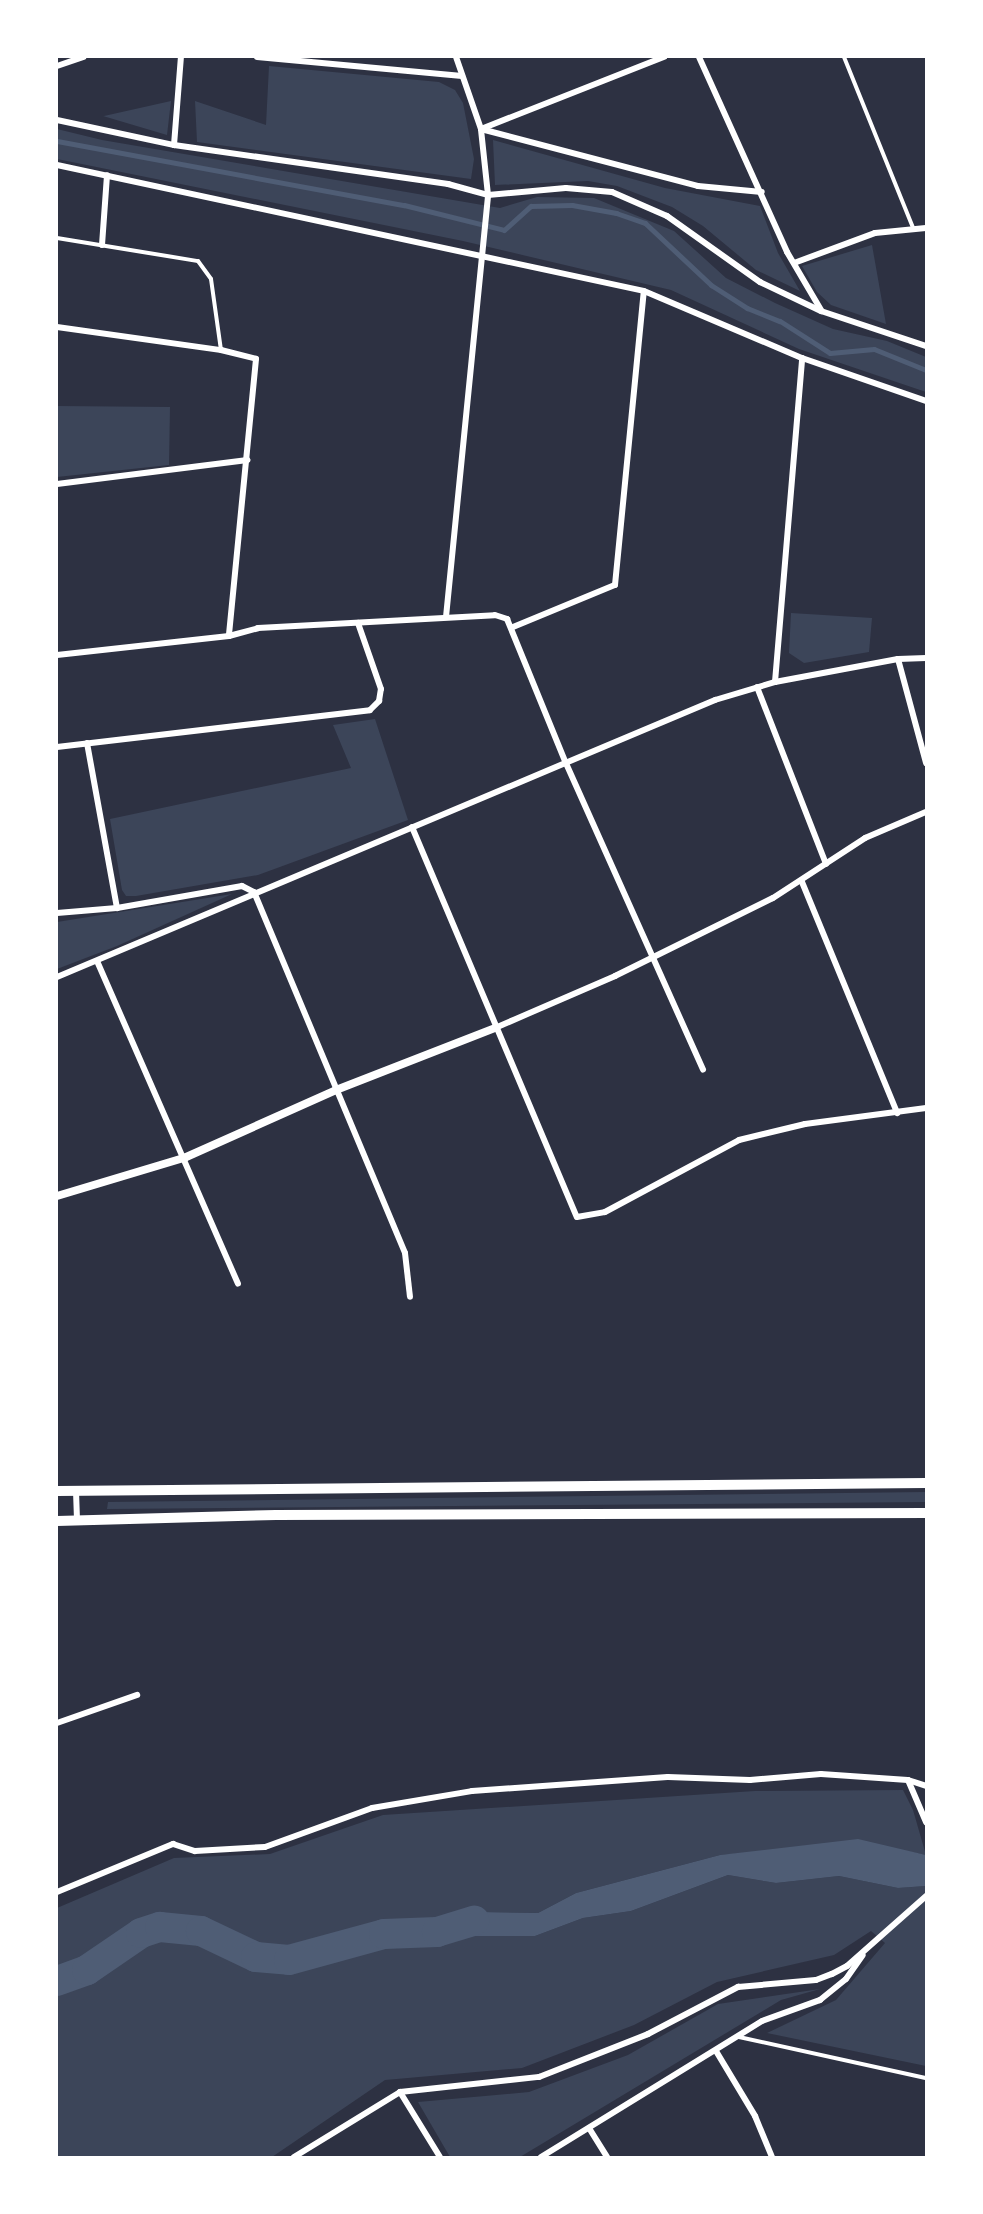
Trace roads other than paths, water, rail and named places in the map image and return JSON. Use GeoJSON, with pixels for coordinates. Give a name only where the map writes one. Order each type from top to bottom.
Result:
{"type":"FeatureCollection","features":[{"type":"Feature","properties":{"kind":"main road"},"geometry":{"type":"LineString","coordinates":[[57,1491],[926,1483]]}},
{"type":"Feature","properties":{"kind":"main road"},"geometry":{"type":"LineString","coordinates":[[57,1521],[276,1515],[926,1513]]}},
{"type":"Feature","properties":{"kind":"street"},"geometry":{"type":"LineString","coordinates":[[57,66],[83,57]]}},
{"type":"Feature","properties":{"kind":"street"},"geometry":{"type":"LineString","coordinates":[[174,145],[181,57]]}},
{"type":"Feature","properties":{"kind":"street"},"geometry":{"type":"LineString","coordinates":[[257,57],[462,76]]}},
{"type":"Feature","properties":{"kind":"street"},"geometry":{"type":"LineString","coordinates":[[446,617],[488,195],[481,129],[456,57]]}},
{"type":"Feature","properties":{"kind":"street"},"geometry":{"type":"LineString","coordinates":[[481,129],[664,57]]}},
{"type":"Feature","properties":{"kind":"street"},"geometry":{"type":"LineString","coordinates":[[699,57],[794,263],[821,311]]}},
{"type":"Feature","properties":{"kind":"street"},"geometry":{"type":"LineString","coordinates":[[57,120],[174,145],[448,184],[488,195],[566,188],[612,192],[667,216],[760,282],[821,311],[926,346]]}},
{"type":"Feature","properties":{"kind":"street"},"geometry":{"type":"LineString","coordinates":[[481,129],[698,186],[762,192]]}},
{"type":"Feature","properties":{"kind":"street"},"geometry":{"type":"LineString","coordinates":[[57,165],[482,254],[644,291],[802,358],[926,400]]}},
{"type":"Feature","properties":{"kind":"street"},"geometry":{"type":"LineString","coordinates":[[102,245],[107,175]]}},
{"type":"Feature","properties":{"kind":"street"},"geometry":{"type":"LineString","coordinates":[[794,263],[875,233],[926,228]]}},
{"type":"Feature","properties":{"kind":"street"},"geometry":{"type":"LineString","coordinates":[[513,627],[615,585],[644,291]]}},
{"type":"Feature","properties":{"kind":"street"},"geometry":{"type":"LineString","coordinates":[[57,327],[221,350],[256,359],[229,636]]}},
{"type":"Feature","properties":{"kind":"street"},"geometry":{"type":"LineString","coordinates":[[775,682],[802,358]]}},
{"type":"Feature","properties":{"kind":"street"},"geometry":{"type":"LineString","coordinates":[[57,484],[247,460]]}},
{"type":"Feature","properties":{"kind":"street"},"geometry":{"type":"LineString","coordinates":[[57,655],[229,636],[258,628],[495,615],[507,619],[513,627],[565,761],[703,1069]]}},
{"type":"Feature","properties":{"kind":"street"},"geometry":{"type":"LineString","coordinates":[[57,747],[370,710],[379,701],[381,689],[358,623]]}},
{"type":"Feature","properties":{"kind":"street"},"geometry":{"type":"LineString","coordinates":[[57,977],[663,719],[775,682],[898,659],[926,658]]}},
{"type":"Feature","properties":{"kind":"street"},"geometry":{"type":"LineString","coordinates":[[898,659],[926,763]]}},
{"type":"Feature","properties":{"kind":"street"},"geometry":{"type":"LineString","coordinates":[[757,687],[826,864]]}},
{"type":"Feature","properties":{"kind":"street"},"geometry":{"type":"LineString","coordinates":[[87,743],[117,908]]}},
{"type":"Feature","properties":{"kind":"street"},"geometry":{"type":"LineString","coordinates":[[57,1196],[184,1158],[336,1090],[495,1028],[652,957],[802,882],[865,838],[926,812]]}},
{"type":"Feature","properties":{"kind":"street"},"geometry":{"type":"LineString","coordinates":[[412,827],[495,1028],[530,1102],[577,1217],[605,1212],[739,1140],[805,1124],[926,1108]]}},
{"type":"Feature","properties":{"kind":"street"},"geometry":{"type":"LineString","coordinates":[[802,882],[897,1113]]}},
{"type":"Feature","properties":{"kind":"street"},"geometry":{"type":"LineString","coordinates":[[57,914],[117,908],[242,886],[254,892],[405,1253],[410,1297]]}},
{"type":"Feature","properties":{"kind":"street"},"geometry":{"type":"LineString","coordinates":[[97,961],[238,1284]]}},
{"type":"Feature","properties":{"kind":"street"},"geometry":{"type":"LineString","coordinates":[[76,1491],[77,1521]]}},
{"type":"Feature","properties":{"kind":"street"},"geometry":{"type":"LineString","coordinates":[[57,1723],[137,1695]]}},
{"type":"Feature","properties":{"kind":"street"},"geometry":{"type":"LineString","coordinates":[[57,1892],[173,1845],[195,1851],[265,1847],[372,1808],[472,1791],[668,1777],[750,1780],[821,1774],[908,1780],[926,1786]]}},
{"type":"Feature","properties":{"kind":"street"},"geometry":{"type":"LineString","coordinates":[[908,1780],[926,1822]]}},
{"type":"Feature","properties":{"kind":"street"},"geometry":{"type":"LineString","coordinates":[[294,2157],[400,2092],[539,2077],[648,2034],[738,1987],[816,1980],[832,1974],[870,1945],[926,1896]]}},
{"type":"Feature","properties":{"kind":"street"},"geometry":{"type":"LineString","coordinates":[[541,2157],[762,2021],[820,2000],[846,1979],[870,1945]]}},
{"type":"Feature","properties":{"kind":"street"},"geometry":{"type":"LineString","coordinates":[[716,2051],[755,2116],[772,2157]]}},
{"type":"Feature","properties":{"kind":"street"},"geometry":{"type":"LineString","coordinates":[[400,2092],[440,2157]]}},
{"type":"Feature","properties":{"kind":"street"},"geometry":{"type":"LineString","coordinates":[[589,2128],[607,2157]]}},
{"type":"Feature","properties":{"kind":"lane"},"geometry":{"type":"LineString","coordinates":[[844,57],[913,228]]}},
{"type":"Feature","properties":{"kind":"lane"},"geometry":{"type":"LineString","coordinates":[[57,238],[198,261],[207,268],[221,350]]}},
{"type":"Feature","properties":{"kind":"lane"},"geometry":{"type":"LineString","coordinates":[[738,2036],[926,2078]]}},
{"type":"Feature","properties":{"kind":"waterway"},"geometry":{"type":"LineString","coordinates":[[57,141],[404,205],[504,230],[531,206],[572,205],[616,213],[645,223],[711,285],[747,308],[780,321],[830,353],[874,349],[926,370]]}},
{"type":"Feature","properties":{"kind":"waterway"},"geometry":{"type":"LineString","coordinates":[[57,1981],[87,1970],[141,1933],[160,1927],[201,1931],[256,1957],[289,1960],[384,1934],[437,1932],[474,1921]]}}]}
